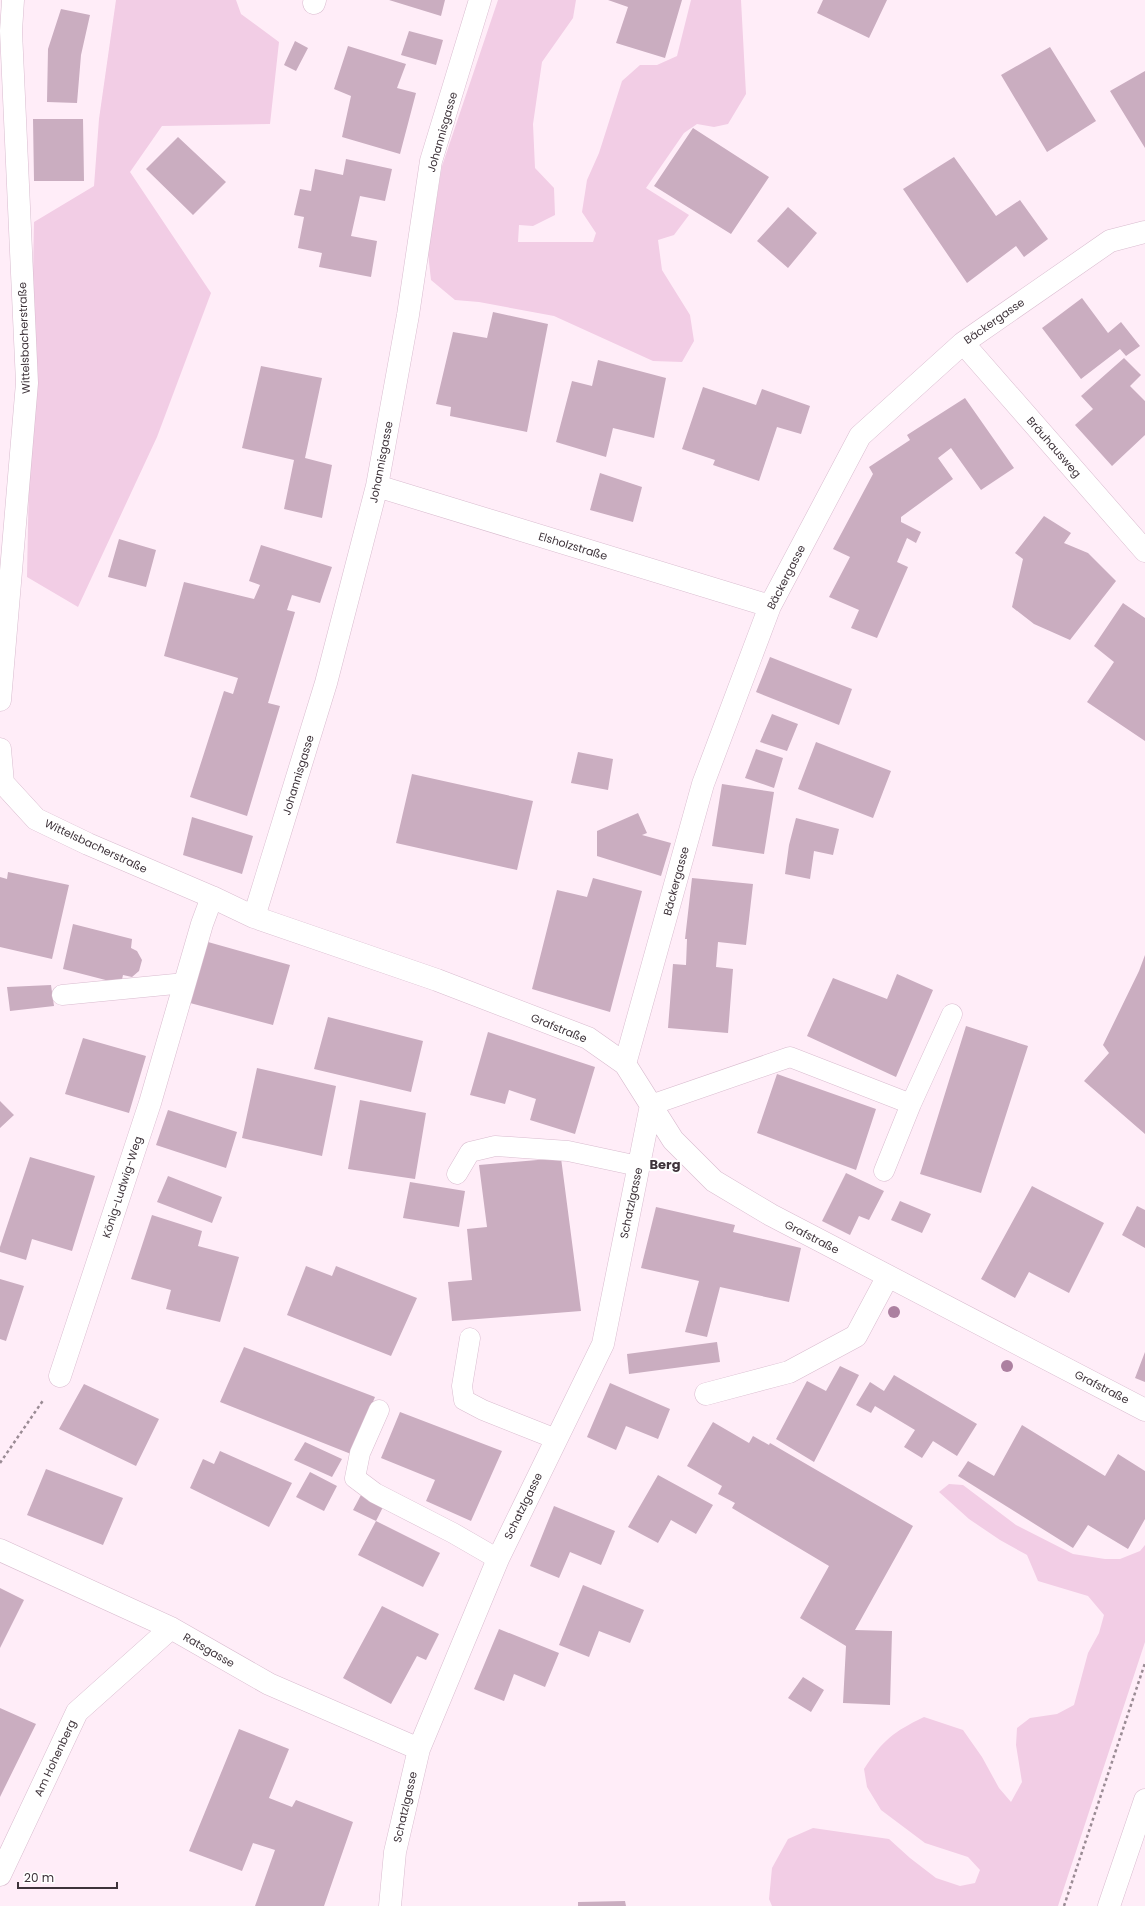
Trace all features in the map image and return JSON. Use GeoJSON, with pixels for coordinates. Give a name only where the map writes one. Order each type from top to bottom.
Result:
{"type":"FeatureCollection","features":[{"type":"Feature","properties":{"kind":"street","name":"Wittelsbacherstraße"},"geometry":{"type":"LineString","coordinates":[[0,700],[27,383],[11,31],[13,0]]}},
{"type":"Feature","properties":{"kind":"street","name":"Johannisgasse"},"geometry":{"type":"LineString","coordinates":[[254,917],[326,683],[377,486],[408,315],[431,161],[480,0]]}},
{"type":"Feature","properties":{"kind":"street","name":"Bäckergasse"},"geometry":{"type":"LineString","coordinates":[[626,1064],[703,784],[770,606],[860,436],[963,343],[1110,240],[1145,232]]}},
{"type":"Feature","properties":{"kind":"street","name":"Bräuhausweg"},"geometry":{"type":"LineString","coordinates":[[963,343],[1145,551]]}},
{"type":"Feature","properties":{"kind":"street","name":"Elsholzstraße"},"geometry":{"type":"LineString","coordinates":[[377,486],[770,606]]}},
{"type":"Feature","properties":{"kind":"street","name":"Wittelsbacherstraße"},"geometry":{"type":"LineString","coordinates":[[0,749],[3,783],[36,819],[95,847],[232,906]]}},
{"type":"Feature","properties":{"kind":"street","name":"König-Ludwig-Weg"},"geometry":{"type":"LineString","coordinates":[[60,1376],[150,1103],[202,924],[212,897]]}},
{"type":"Feature","properties":{"kind":"street","name":"Grafstraße"},"geometry":{"type":"LineString","coordinates":[[232,906],[254,917],[437,980],[588,1038],[626,1064],[673,1140],[714,1181],[771,1215],[1145,1410]]}},
{"type":"Feature","properties":{"kind":"street","name":"Schatzlgasse"},"geometry":{"type":"LineString","coordinates":[[390,1906],[395,1852],[419,1749],[498,1559],[603,1344],[651,1105]]}},
{"type":"Feature","properties":{"kind":"street"},"geometry":{"type":"LineString","coordinates":[[706,1394],[788,1372],[856,1336],[888,1276]]}},
{"type":"Feature","properties":{"kind":"street","name":"Ratsgasse"},"geometry":{"type":"LineString","coordinates":[[0,1550],[172,1628],[269,1684],[419,1749]]}},
{"type":"Feature","properties":{"kind":"street","name":"Am Hohenberg"},"geometry":{"type":"LineString","coordinates":[[0,1875],[77,1712],[172,1628]]}},
{"type":"Feature","properties":{"kind":"street"},"geometry":{"type":"LineString","coordinates":[[1109,1906],[1145,1800]]}},
{"type":"Feature","properties":{"kind":"lane"},"geometry":{"type":"LineString","coordinates":[[62,995],[185,983]]}},
{"type":"Feature","properties":{"kind":"lane"},"geometry":{"type":"LineString","coordinates":[[884,1171],[911,1104],[952,1014]]}},
{"type":"Feature","properties":{"kind":"lane"},"geometry":{"type":"LineString","coordinates":[[651,1105],[790,1057],[911,1104]]}},
{"type":"Feature","properties":{"kind":"lane"},"geometry":{"type":"LineString","coordinates":[[457,1174],[470,1152],[495,1146],[568,1151],[638,1166]]}},
{"type":"Feature","properties":{"kind":"lane"},"geometry":{"type":"LineString","coordinates":[[470,1338],[462,1386],[464,1400],[483,1410],[556,1439]]}},
{"type":"Feature","properties":{"kind":"lane"},"geometry":{"type":"LineString","coordinates":[[379,1410],[360,1453],[355,1478],[375,1493],[453,1533],[498,1559]]}},
{"type":"Feature","properties":{"kind":"path"},"geometry":{"type":"LineString","coordinates":[[0,1463],[60,1376]]}},
{"type":"Feature","properties":{"kind":"path"},"geometry":{"type":"LineString","coordinates":[[1064,1906],[1145,1663]]}},
{"type":"Feature","properties":{"kind":"shaded area"},"geometry":{"type":"Polygon","coordinates":[[[116,0],[236,0],[241,14],[279,42],[270,124],[162,126],[130,172],[211,293],[157,437],[78,607],[27,577],[34,222],[94,186],[99,119],[116,0]]]}},
{"type":"Feature","properties":{"kind":"shaded area"},"geometry":{"type":"Polygon","coordinates":[[[498,0],[576,0],[573,18],[542,62],[533,124],[535,168],[554,188],[555,215],[533,226],[519,225],[518,242],[593,242],[596,233],[582,212],[587,180],[599,153],[622,81],[640,65],[657,65],[677,56],[691,0],[741,0],[746,94],[728,124],[714,127],[697,124],[684,133],[646,188],[689,215],[674,235],[658,240],[662,270],[690,315],[694,341],[682,362],[653,361],[554,316],[479,302],[455,300],[431,280],[428,253],[442,166],[498,0]]]}},
{"type":"Feature","properties":{"kind":"shaded area"},"geometry":{"type":"Polygon","coordinates":[[[949,1484],[963,1485],[1016,1525],[1073,1554],[1105,1559],[1120,1559],[1140,1551],[1145,1545],[1145,1642],[1058,1906],[772,1906],[769,1899],[772,1868],[788,1839],[813,1828],[889,1839],[910,1858],[936,1878],[960,1886],[975,1883],[980,1870],[968,1857],[925,1843],[881,1810],[867,1787],[864,1769],[883,1744],[896,1732],[924,1717],[963,1730],[982,1757],[999,1788],[1011,1802],[1022,1782],[1016,1745],[1017,1728],[1030,1718],[1057,1714],[1074,1705],[1088,1653],[1099,1633],[1104,1615],[1088,1596],[1038,1581],[1027,1555],[1000,1540],[969,1519],[939,1492],[949,1484]]]}},
{"type":"Feature","properties":{"kind":"building"},"geometry":{"type":"Polygon","coordinates":[[[389,0],[445,0],[441,16],[389,0]]]}},
{"type":"Feature","properties":{"kind":"building"},"geometry":{"type":"Polygon","coordinates":[[[608,0],[682,0],[665,58],[616,43],[628,7],[608,0]]]}},
{"type":"Feature","properties":{"kind":"building"},"geometry":{"type":"Polygon","coordinates":[[[823,0],[887,0],[869,38],[817,13],[823,0]]]}},
{"type":"Feature","properties":{"kind":"building"},"geometry":{"type":"Polygon","coordinates":[[[61,9],[90,15],[81,55],[77,103],[47,102],[48,49],[61,9]]]}},
{"type":"Feature","properties":{"kind":"building"},"geometry":{"type":"Polygon","coordinates":[[[409,31],[443,40],[436,65],[401,55],[409,31]]]}},
{"type":"Feature","properties":{"kind":"building"},"geometry":{"type":"Polygon","coordinates":[[[295,41],[308,48],[296,71],[284,65],[295,41]]]}},
{"type":"Feature","properties":{"kind":"building"},"geometry":{"type":"Polygon","coordinates":[[[348,46],[406,64],[397,88],[416,93],[400,154],[342,137],[351,96],[334,89],[348,46]]]}},
{"type":"Feature","properties":{"kind":"building"},"geometry":{"type":"Polygon","coordinates":[[[1050,47],[1096,121],[1047,152],[1001,75],[1050,47]]]}},
{"type":"Feature","properties":{"kind":"building"},"geometry":{"type":"Polygon","coordinates":[[[1145,71],[1145,148],[1110,91],[1145,71]]]}},
{"type":"Feature","properties":{"kind":"building"},"geometry":{"type":"Polygon","coordinates":[[[33,119],[83,119],[84,181],[34,181],[33,119]]]}},
{"type":"Feature","properties":{"kind":"building"},"geometry":{"type":"Polygon","coordinates":[[[693,128],[769,177],[731,234],[654,186],[693,128]]]}},
{"type":"Feature","properties":{"kind":"building"},"geometry":{"type":"Polygon","coordinates":[[[178,137],[226,182],[193,215],[146,169],[178,137]]]}},
{"type":"Feature","properties":{"kind":"building"},"geometry":{"type":"Polygon","coordinates":[[[954,157],[996,216],[1020,200],[1048,239],[1024,257],[1016,246],[967,283],[903,189],[954,157]]]}},
{"type":"Feature","properties":{"kind":"building"},"geometry":{"type":"Polygon","coordinates":[[[346,159],[392,169],[385,201],[360,196],[351,236],[377,241],[371,277],[319,267],[322,253],[298,248],[304,217],[294,215],[300,189],[311,191],[315,169],[343,175],[346,159]]]}},
{"type":"Feature","properties":{"kind":"building"},"geometry":{"type":"Polygon","coordinates":[[[788,207],[817,233],[788,268],[757,241],[788,207]]]}},
{"type":"Feature","properties":{"kind":"building"},"geometry":{"type":"Polygon","coordinates":[[[1082,298],[1108,333],[1121,322],[1140,346],[1126,356],[1120,349],[1081,379],[1042,328],[1082,298]]]}},
{"type":"Feature","properties":{"kind":"building"},"geometry":{"type":"Polygon","coordinates":[[[493,312],[548,324],[527,432],[450,416],[451,407],[436,404],[453,332],[487,338],[493,312]]]}},
{"type":"Feature","properties":{"kind":"building"},"geometry":{"type":"Polygon","coordinates":[[[1124,358],[1141,375],[1130,386],[1145,401],[1145,435],[1112,466],[1075,425],[1093,409],[1081,396],[1124,358]]]}},
{"type":"Feature","properties":{"kind":"building"},"geometry":{"type":"Polygon","coordinates":[[[598,360],[666,378],[654,438],[613,428],[606,457],[556,442],[572,381],[592,386],[598,360]]]}},
{"type":"Feature","properties":{"kind":"building"},"geometry":{"type":"Polygon","coordinates":[[[261,366],[322,378],[305,458],[332,465],[322,518],[284,509],[294,460],[242,448],[261,366]]]}},
{"type":"Feature","properties":{"kind":"building"},"geometry":{"type":"Polygon","coordinates":[[[703,387],[756,405],[762,389],[810,406],[801,434],[777,427],[759,481],[713,465],[715,460],[682,449],[703,387]]]}},
{"type":"Feature","properties":{"kind":"building"},"geometry":{"type":"Polygon","coordinates":[[[965,398],[1014,468],[981,490],[951,448],[938,458],[953,479],[901,517],[901,522],[921,532],[916,543],[907,538],[897,562],[908,567],[877,638],[851,628],[859,610],[829,597],[850,557],[833,549],[873,474],[869,467],[910,440],[907,435],[965,398]]]}},
{"type":"Feature","properties":{"kind":"building"},"geometry":{"type":"Polygon","coordinates":[[[600,473],[642,487],[633,522],[590,510],[600,473]]]}},
{"type":"Feature","properties":{"kind":"building"},"geometry":{"type":"Polygon","coordinates":[[[1044,516],[1071,533],[1064,543],[1088,553],[1116,581],[1070,640],[1034,624],[1012,607],[1023,559],[1015,553],[1044,516]]]}},
{"type":"Feature","properties":{"kind":"building"},"geometry":{"type":"Polygon","coordinates":[[[119,539],[156,550],[146,587],[108,577],[119,539]]]}},
{"type":"Feature","properties":{"kind":"building"},"geometry":{"type":"Polygon","coordinates":[[[261,545],[332,567],[320,603],[292,595],[287,610],[295,612],[268,703],[280,706],[247,816],[190,797],[224,691],[233,694],[238,678],[164,656],[184,582],[254,599],[260,585],[249,581],[261,545]]]}},
{"type":"Feature","properties":{"kind":"building"},"geometry":{"type":"Polygon","coordinates":[[[1123,603],[1145,618],[1145,741],[1087,702],[1114,662],[1094,646],[1123,603]]]}},
{"type":"Feature","properties":{"kind":"building"},"geometry":{"type":"Polygon","coordinates":[[[770,657],[852,689],[839,725],[756,692],[770,657]]]}},
{"type":"Feature","properties":{"kind":"building"},"geometry":{"type":"Polygon","coordinates":[[[772,714],[798,724],[787,751],[760,742],[772,714]]]}},
{"type":"Feature","properties":{"kind":"building"},"geometry":{"type":"Polygon","coordinates":[[[816,742],[891,771],[873,818],[798,789],[816,742]]]}},
{"type":"Feature","properties":{"kind":"building"},"geometry":{"type":"Polygon","coordinates":[[[756,749],[783,758],[774,788],[745,778],[756,749]]]}},
{"type":"Feature","properties":{"kind":"building"},"geometry":{"type":"Polygon","coordinates":[[[578,752],[613,759],[608,790],[571,783],[578,752]]]}},
{"type":"Feature","properties":{"kind":"building"},"geometry":{"type":"Polygon","coordinates":[[[412,774],[533,801],[517,870],[396,843],[412,774]]]}},
{"type":"Feature","properties":{"kind":"building"},"geometry":{"type":"Polygon","coordinates":[[[722,784],[774,792],[764,854],[712,846],[722,784]]]}},
{"type":"Feature","properties":{"kind":"building"},"geometry":{"type":"Polygon","coordinates":[[[638,813],[647,833],[642,835],[671,843],[661,876],[597,856],[597,831],[638,813]]]}},
{"type":"Feature","properties":{"kind":"building"},"geometry":{"type":"Polygon","coordinates":[[[192,817],[253,836],[242,874],[183,855],[192,817]]]}},
{"type":"Feature","properties":{"kind":"building"},"geometry":{"type":"Polygon","coordinates":[[[796,818],[839,829],[833,855],[814,851],[810,879],[785,874],[789,845],[796,818]]]}},
{"type":"Feature","properties":{"kind":"building"},"geometry":{"type":"Polygon","coordinates":[[[8,872],[69,885],[52,959],[0,947],[0,877],[7,879],[8,872]]]}},
{"type":"Feature","properties":{"kind":"building"},"geometry":{"type":"Polygon","coordinates":[[[593,878],[642,891],[610,1012],[532,989],[557,890],[587,897],[593,878]]]}},
{"type":"Feature","properties":{"kind":"building"},"geometry":{"type":"Polygon","coordinates":[[[692,878],[753,884],[746,945],[718,942],[716,967],[733,969],[728,1033],[668,1028],[673,964],[686,965],[687,939],[685,939],[692,878]]]}},
{"type":"Feature","properties":{"kind":"building"},"geometry":{"type":"Polygon","coordinates":[[[73,924],[132,939],[131,948],[137,951],[142,960],[139,971],[132,977],[123,975],[121,984],[63,969],[73,924]]]}},
{"type":"Feature","properties":{"kind":"building"},"geometry":{"type":"Polygon","coordinates":[[[208,942],[290,965],[273,1025],[190,1003],[208,942]]]}},
{"type":"Feature","properties":{"kind":"building"},"geometry":{"type":"Polygon","coordinates":[[[1145,955],[1145,1134],[1084,1081],[1109,1053],[1103,1045],[1139,971],[1145,955]]]}},
{"type":"Feature","properties":{"kind":"building"},"geometry":{"type":"Polygon","coordinates":[[[897,974],[933,990],[896,1077],[807,1036],[833,978],[887,999],[897,974]]]}},
{"type":"Feature","properties":{"kind":"building"},"geometry":{"type":"Polygon","coordinates":[[[51,985],[54,1006],[10,1011],[7,987],[51,985]]]}},
{"type":"Feature","properties":{"kind":"building"},"geometry":{"type":"Polygon","coordinates":[[[328,1017],[423,1041],[411,1092],[314,1069],[328,1017]]]}},
{"type":"Feature","properties":{"kind":"building"},"geometry":{"type":"Polygon","coordinates":[[[966,1026],[1028,1046],[981,1193],[920,1174],[966,1026]]]}},
{"type":"Feature","properties":{"kind":"building"},"geometry":{"type":"Polygon","coordinates":[[[488,1032],[595,1067],[575,1134],[530,1120],[536,1099],[509,1090],[505,1104],[470,1095],[488,1032]]]}},
{"type":"Feature","properties":{"kind":"building"},"geometry":{"type":"Polygon","coordinates":[[[83,1038],[146,1056],[129,1113],[65,1094],[83,1038]]]}},
{"type":"Feature","properties":{"kind":"building"},"geometry":{"type":"Polygon","coordinates":[[[257,1068],[336,1086],[322,1156],[242,1138],[257,1068]]]}},
{"type":"Feature","properties":{"kind":"building"},"geometry":{"type":"Polygon","coordinates":[[[777,1074],[876,1109],[856,1170],[757,1133],[777,1074]]]}},
{"type":"Feature","properties":{"kind":"building"},"geometry":{"type":"Polygon","coordinates":[[[360,1100],[426,1113],[415,1179],[348,1169],[360,1100]]]}},
{"type":"Feature","properties":{"kind":"building"},"geometry":{"type":"Polygon","coordinates":[[[0,1101],[14,1115],[0,1128],[0,1101]]]}},
{"type":"Feature","properties":{"kind":"building"},"geometry":{"type":"Polygon","coordinates":[[[168,1110],[237,1132],[226,1168],[156,1145],[168,1110]]]}},
{"type":"Feature","properties":{"kind":"building"},"geometry":{"type":"Polygon","coordinates":[[[30,1157],[95,1176],[72,1251],[32,1239],[26,1260],[0,1252],[0,1247],[30,1157]]]}},
{"type":"Feature","properties":{"kind":"building"},"geometry":{"type":"Polygon","coordinates":[[[561,1158],[581,1311],[452,1321],[448,1282],[472,1280],[467,1229],[487,1227],[479,1165],[561,1158]]]}},
{"type":"Feature","properties":{"kind":"building"},"geometry":{"type":"Polygon","coordinates":[[[846,1173],[884,1191],[869,1220],[859,1216],[850,1235],[822,1221],[846,1173]]]}},
{"type":"Feature","properties":{"kind":"building"},"geometry":{"type":"Polygon","coordinates":[[[168,1176],[222,1197],[212,1223],[157,1202],[168,1176]]]}},
{"type":"Feature","properties":{"kind":"building"},"geometry":{"type":"Polygon","coordinates":[[[410,1182],[465,1191],[459,1227],[403,1218],[410,1182]]]}},
{"type":"Feature","properties":{"kind":"building"},"geometry":{"type":"Polygon","coordinates":[[[1032,1186],[1104,1223],[1069,1293],[1029,1272],[1015,1298],[981,1279],[1032,1186]]]}},
{"type":"Feature","properties":{"kind":"building"},"geometry":{"type":"Polygon","coordinates":[[[900,1201],[931,1214],[922,1233],[891,1220],[900,1201]]]}},
{"type":"Feature","properties":{"kind":"building"},"geometry":{"type":"Polygon","coordinates":[[[1137,1206],[1145,1210],[1145,1248],[1122,1235],[1137,1206]]]}},
{"type":"Feature","properties":{"kind":"building"},"geometry":{"type":"Polygon","coordinates":[[[656,1207],[735,1225],[733,1232],[801,1248],[789,1302],[720,1287],[707,1337],[685,1332],[699,1281],[641,1268],[656,1207]]]}},
{"type":"Feature","properties":{"kind":"building"},"geometry":{"type":"Polygon","coordinates":[[[152,1215],[202,1231],[198,1246],[239,1257],[220,1322],[166,1309],[171,1290],[131,1279],[152,1215]]]}},
{"type":"Feature","properties":{"kind":"building"},"geometry":{"type":"Polygon","coordinates":[[[306,1266],[332,1276],[336,1266],[417,1298],[391,1356],[287,1315],[306,1266]]]}},
{"type":"Feature","properties":{"kind":"building"},"geometry":{"type":"Polygon","coordinates":[[[0,1279],[24,1286],[6,1341],[0,1339],[0,1279]]]}},
{"type":"Feature","properties":{"kind":"building"},"geometry":{"type":"Polygon","coordinates":[[[717,1342],[720,1362],[629,1374],[627,1354],[717,1342]]]}},
{"type":"Feature","properties":{"kind":"building"},"geometry":{"type":"Polygon","coordinates":[[[244,1347],[375,1397],[351,1454],[220,1402],[244,1347]]]}},
{"type":"Feature","properties":{"kind":"building"},"geometry":{"type":"Polygon","coordinates":[[[1145,1352],[1145,1382],[1135,1378],[1145,1352]]]}},
{"type":"Feature","properties":{"kind":"building"},"geometry":{"type":"Polygon","coordinates":[[[840,1366],[859,1375],[814,1462],[776,1439],[807,1381],[826,1391],[840,1366]]]}},
{"type":"Feature","properties":{"kind":"building"},"geometry":{"type":"Polygon","coordinates":[[[894,1375],[977,1424],[957,1456],[933,1441],[922,1458],[904,1447],[915,1430],[875,1406],[871,1413],[856,1405],[870,1382],[884,1391],[894,1375]]]}},
{"type":"Feature","properties":{"kind":"building"},"geometry":{"type":"Polygon","coordinates":[[[610,1383],[670,1409],[658,1439],[626,1426],[616,1450],[587,1437],[610,1383]]]}},
{"type":"Feature","properties":{"kind":"building"},"geometry":{"type":"Polygon","coordinates":[[[84,1384],[159,1419],[136,1466],[59,1429],[84,1384]]]}},
{"type":"Feature","properties":{"kind":"building"},"geometry":{"type":"Polygon","coordinates":[[[400,1412],[502,1451],[471,1521],[426,1501],[435,1480],[381,1458],[400,1412]]]}},
{"type":"Feature","properties":{"kind":"building"},"geometry":{"type":"Polygon","coordinates":[[[713,1422],[749,1443],[753,1436],[769,1445],[770,1443],[913,1526],[855,1630],[892,1631],[890,1705],[843,1703],[846,1646],[800,1618],[829,1566],[732,1508],[735,1503],[718,1494],[722,1486],[687,1466],[713,1422]]]}},
{"type":"Feature","properties":{"kind":"building"},"geometry":{"type":"Polygon","coordinates":[[[1022,1425],[1105,1476],[1118,1454],[1145,1471],[1145,1519],[1128,1549],[1088,1525],[1073,1548],[958,1476],[968,1461],[994,1476],[1022,1425]]]}},
{"type":"Feature","properties":{"kind":"building"},"geometry":{"type":"Polygon","coordinates":[[[305,1442],[342,1459],[332,1477],[294,1460],[305,1442]]]}},
{"type":"Feature","properties":{"kind":"building"},"geometry":{"type":"Polygon","coordinates":[[[220,1451],[292,1483],[269,1527],[190,1488],[203,1459],[214,1464],[220,1451]]]}},
{"type":"Feature","properties":{"kind":"building"},"geometry":{"type":"Polygon","coordinates":[[[46,1469],[123,1498],[103,1545],[27,1515],[46,1469]]]}},
{"type":"Feature","properties":{"kind":"building"},"geometry":{"type":"Polygon","coordinates":[[[310,1472],[337,1486],[324,1511],[296,1497],[310,1472]]]}},
{"type":"Feature","properties":{"kind":"building"},"geometry":{"type":"Polygon","coordinates":[[[658,1475],[713,1505],[696,1534],[671,1520],[658,1543],[628,1527],[658,1475]]]}},
{"type":"Feature","properties":{"kind":"building"},"geometry":{"type":"Polygon","coordinates":[[[361,1495],[383,1507],[376,1521],[353,1510],[361,1495]]]}},
{"type":"Feature","properties":{"kind":"building"},"geometry":{"type":"Polygon","coordinates":[[[554,1506],[615,1531],[601,1565],[570,1552],[559,1578],[530,1566],[554,1506]]]}},
{"type":"Feature","properties":{"kind":"building"},"geometry":{"type":"Polygon","coordinates":[[[376,1521],[440,1553],[423,1587],[358,1555],[376,1521]]]}},
{"type":"Feature","properties":{"kind":"building"},"geometry":{"type":"Polygon","coordinates":[[[583,1585],[644,1610],[630,1643],[599,1631],[589,1657],[559,1645],[583,1585]]]}},
{"type":"Feature","properties":{"kind":"building"},"geometry":{"type":"Polygon","coordinates":[[[0,1588],[24,1600],[0,1648],[0,1588]]]}},
{"type":"Feature","properties":{"kind":"building"},"geometry":{"type":"Polygon","coordinates":[[[382,1606],[439,1634],[426,1660],[417,1656],[391,1704],[343,1678],[382,1606]]]}},
{"type":"Feature","properties":{"kind":"building"},"geometry":{"type":"Polygon","coordinates":[[[499,1629],[559,1653],[545,1687],[514,1674],[504,1701],[474,1689],[499,1629]]]}},
{"type":"Feature","properties":{"kind":"building"},"geometry":{"type":"Polygon","coordinates":[[[803,1677],[824,1690],[811,1712],[788,1698],[803,1677]]]}},
{"type":"Feature","properties":{"kind":"building"},"geometry":{"type":"Polygon","coordinates":[[[0,1708],[36,1724],[0,1797],[0,1708]]]}},
{"type":"Feature","properties":{"kind":"building"},"geometry":{"type":"Polygon","coordinates":[[[239,1729],[289,1749],[269,1798],[292,1807],[296,1800],[353,1822],[324,1906],[255,1906],[275,1850],[253,1843],[242,1871],[189,1851],[239,1729]]]}},
{"type":"Feature","properties":{"kind":"building"},"geometry":{"type":"Polygon","coordinates":[[[625,1901],[626,1906],[578,1906],[578,1902],[625,1901]]]}},
{"type":"Feature","properties":{"kind":"district","name":"Berg"},"geometry":{"type":"Point","coordinates":[665,1164]}}]}
